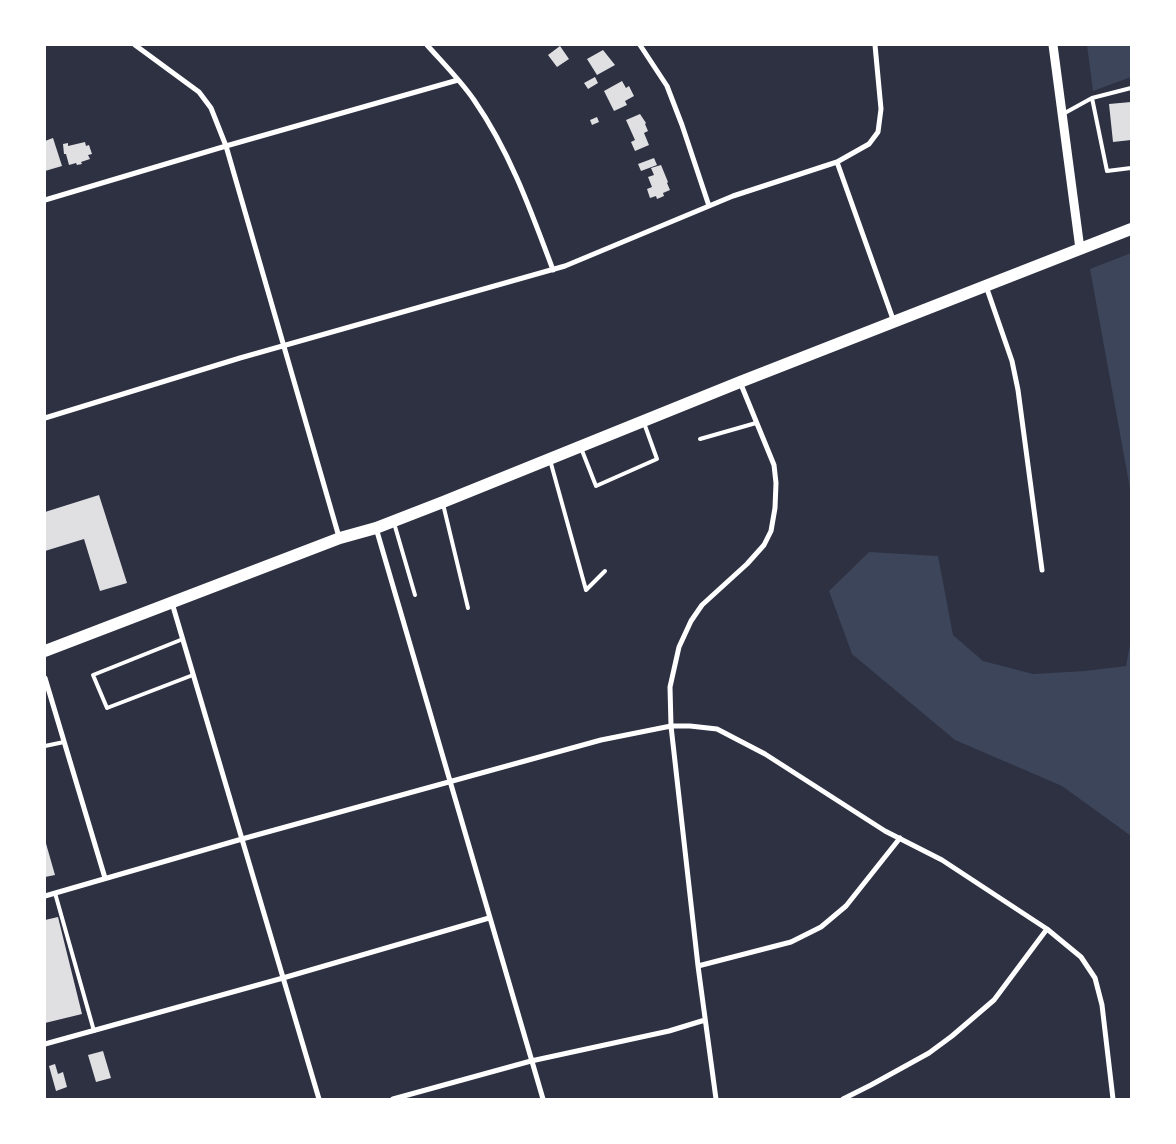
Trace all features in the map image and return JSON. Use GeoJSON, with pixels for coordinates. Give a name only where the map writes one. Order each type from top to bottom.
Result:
{"type":"FeatureCollection","features":[{"type":"Feature","properties":{"kind":"main road"},"geometry":{"type":"LineString","coordinates":[[45,651],[340,538],[376,528],[443,502],[644,420],[1131,229]]}},
{"type":"Feature","properties":{"kind":"street"},"geometry":{"type":"LineString","coordinates":[[135,45],[199,92],[211,108],[226,146],[340,538]]}},
{"type":"Feature","properties":{"kind":"street"},"geometry":{"type":"LineString","coordinates":[[428,45],[473,99],[493,130],[512,166],[553,270]]}},
{"type":"Feature","properties":{"kind":"street"},"geometry":{"type":"LineString","coordinates":[[640,45],[667,86],[709,206]]}},
{"type":"Feature","properties":{"kind":"street"},"geometry":{"type":"LineString","coordinates":[[45,418],[285,345],[553,270],[733,196],[837,162],[869,144],[878,132],[881,109],[875,45]]}},
{"type":"Feature","properties":{"kind":"street"},"geometry":{"type":"LineString","coordinates":[[1053,45],[1080,249]]}},
{"type":"Feature","properties":{"kind":"street"},"geometry":{"type":"LineString","coordinates":[[45,200],[458,80]]}},
{"type":"Feature","properties":{"kind":"street"},"geometry":{"type":"LineString","coordinates":[[837,162],[894,322]]}},
{"type":"Feature","properties":{"kind":"street"},"geometry":{"type":"LineString","coordinates":[[986,286],[1012,362],[1018,390],[1042,570]]}},
{"type":"Feature","properties":{"kind":"street"},"geometry":{"type":"LineString","coordinates":[[716,1099],[698,966],[671,726],[670,687],[679,647],[691,620],[702,605],[747,564],[764,545],[771,531],[776,508],[774,465],[740,382]]}},
{"type":"Feature","properties":{"kind":"street"},"geometry":{"type":"LineString","coordinates":[[376,528],[543,1099]]}},
{"type":"Feature","properties":{"kind":"street"},"geometry":{"type":"LineString","coordinates":[[172,601],[319,1099]]}},
{"type":"Feature","properties":{"kind":"street"},"geometry":{"type":"LineString","coordinates":[[45,678],[105,878]]}},
{"type":"Feature","properties":{"kind":"street"},"geometry":{"type":"LineString","coordinates":[[45,896],[242,839],[601,740],[671,726],[717,729],[765,754],[884,831],[942,860],[1047,929],[1081,957],[1094,978],[1102,1004],[1113,1099]]}},
{"type":"Feature","properties":{"kind":"street"},"geometry":{"type":"LineString","coordinates":[[698,966],[791,942],[821,927],[846,906],[900,838]]}},
{"type":"Feature","properties":{"kind":"street"},"geometry":{"type":"LineString","coordinates":[[45,1044],[489,918]]}},
{"type":"Feature","properties":{"kind":"street"},"geometry":{"type":"LineString","coordinates":[[843,1099],[929,1053],[959,1030],[994,1000],[1047,929]]}},
{"type":"Feature","properties":{"kind":"street"},"geometry":{"type":"LineString","coordinates":[[393,1099],[531,1060],[669,1031],[706,1020]]}},
{"type":"Feature","properties":{"kind":"lane"},"geometry":{"type":"LineString","coordinates":[[1062,114],[1092,98],[1131,88]]}},
{"type":"Feature","properties":{"kind":"lane"},"geometry":{"type":"LineString","coordinates":[[1092,98],[1108,171],[1131,168]]}},
{"type":"Feature","properties":{"kind":"lane"},"geometry":{"type":"LineString","coordinates":[[580,446],[596,486],[656,460],[644,420]]}},
{"type":"Feature","properties":{"kind":"lane"},"geometry":{"type":"LineString","coordinates":[[700,439],[756,423]]}},
{"type":"Feature","properties":{"kind":"lane"},"geometry":{"type":"LineString","coordinates":[[550,458],[586,590],[605,571]]}},
{"type":"Feature","properties":{"kind":"lane"},"geometry":{"type":"LineString","coordinates":[[443,502],[468,608]]}},
{"type":"Feature","properties":{"kind":"lane"},"geometry":{"type":"LineString","coordinates":[[393,521],[415,595]]}},
{"type":"Feature","properties":{"kind":"lane"},"geometry":{"type":"LineString","coordinates":[[183,639],[93,675],[107,708],[193,675]]}},
{"type":"Feature","properties":{"kind":"lane"},"geometry":{"type":"LineString","coordinates":[[45,746],[64,742]]}},
{"type":"Feature","properties":{"kind":"lane"},"geometry":{"type":"LineString","coordinates":[[55,893],[94,1031]]}},
{"type":"Feature","properties":{"kind":"shaded area"},"geometry":{"type":"Polygon","coordinates":[[[1087,45],[1131,45],[1131,77],[1093,91],[1087,45]]]}},
{"type":"Feature","properties":{"kind":"shaded area"},"geometry":{"type":"Polygon","coordinates":[[[1131,253],[1131,494],[1090,269],[1131,253]]]}},
{"type":"Feature","properties":{"kind":"shaded area"},"geometry":{"type":"Polygon","coordinates":[[[869,552],[938,556],[953,635],[983,661],[1033,674],[1126,666],[1131,639],[1131,836],[1062,786],[955,740],[852,654],[829,591],[869,552]]]}},
{"type":"Feature","properties":{"kind":"building"},"geometry":{"type":"Polygon","coordinates":[[[560,46],[569,59],[557,67],[548,55],[560,46]]]}},
{"type":"Feature","properties":{"kind":"building"},"geometry":{"type":"Polygon","coordinates":[[[603,50],[615,65],[597,75],[587,59],[603,50]]]}},
{"type":"Feature","properties":{"kind":"building"},"geometry":{"type":"Polygon","coordinates":[[[595,77],[598,83],[588,89],[584,83],[595,77]]]}},
{"type":"Feature","properties":{"kind":"building"},"geometry":{"type":"Polygon","coordinates":[[[622,81],[626,88],[629,86],[634,96],[625,101],[627,105],[614,111],[604,91],[622,81]]]}},
{"type":"Feature","properties":{"kind":"building"},"geometry":{"type":"Polygon","coordinates":[[[1131,102],[1131,140],[1113,142],[1109,104],[1131,102]]]}},
{"type":"Feature","properties":{"kind":"building"},"geometry":{"type":"Polygon","coordinates":[[[640,114],[646,123],[648,131],[644,133],[649,145],[635,151],[631,142],[635,140],[626,120],[640,114]]]}},
{"type":"Feature","properties":{"kind":"building"},"geometry":{"type":"Polygon","coordinates":[[[597,117],[599,122],[592,125],[590,120],[597,117]]]}},
{"type":"Feature","properties":{"kind":"building"},"geometry":{"type":"Polygon","coordinates":[[[53,138],[62,166],[45,171],[45,141],[53,138]]]}},
{"type":"Feature","properties":{"kind":"building"},"geometry":{"type":"Polygon","coordinates":[[[85,142],[86,146],[89,145],[92,154],[88,155],[90,159],[81,162],[82,164],[69,165],[66,154],[64,154],[63,144],[68,143],[68,146],[85,142]]]}},
{"type":"Feature","properties":{"kind":"building"},"geometry":{"type":"Polygon","coordinates":[[[654,158],[657,165],[641,171],[638,164],[654,158]]]}},
{"type":"Feature","properties":{"kind":"building"},"geometry":{"type":"Polygon","coordinates":[[[661,165],[670,190],[663,193],[664,196],[657,199],[656,196],[650,198],[647,189],[652,187],[648,177],[654,175],[651,168],[661,165]]]}},
{"type":"Feature","properties":{"kind":"building"},"geometry":{"type":"Polygon","coordinates":[[[99,495],[127,583],[100,591],[84,539],[45,551],[45,512],[99,495]]]}},
{"type":"Feature","properties":{"kind":"building"},"geometry":{"type":"Polygon","coordinates":[[[45,840],[55,875],[45,877],[45,840]]]}},
{"type":"Feature","properties":{"kind":"building"},"geometry":{"type":"Polygon","coordinates":[[[58,917],[82,1014],[45,1023],[45,920],[58,917]]]}},
{"type":"Feature","properties":{"kind":"building"},"geometry":{"type":"Polygon","coordinates":[[[103,1051],[111,1078],[96,1082],[88,1055],[103,1051]]]}},
{"type":"Feature","properties":{"kind":"building"},"geometry":{"type":"Polygon","coordinates":[[[55,1064],[58,1074],[63,1072],[67,1087],[56,1091],[49,1066],[55,1064]]]}}]}
